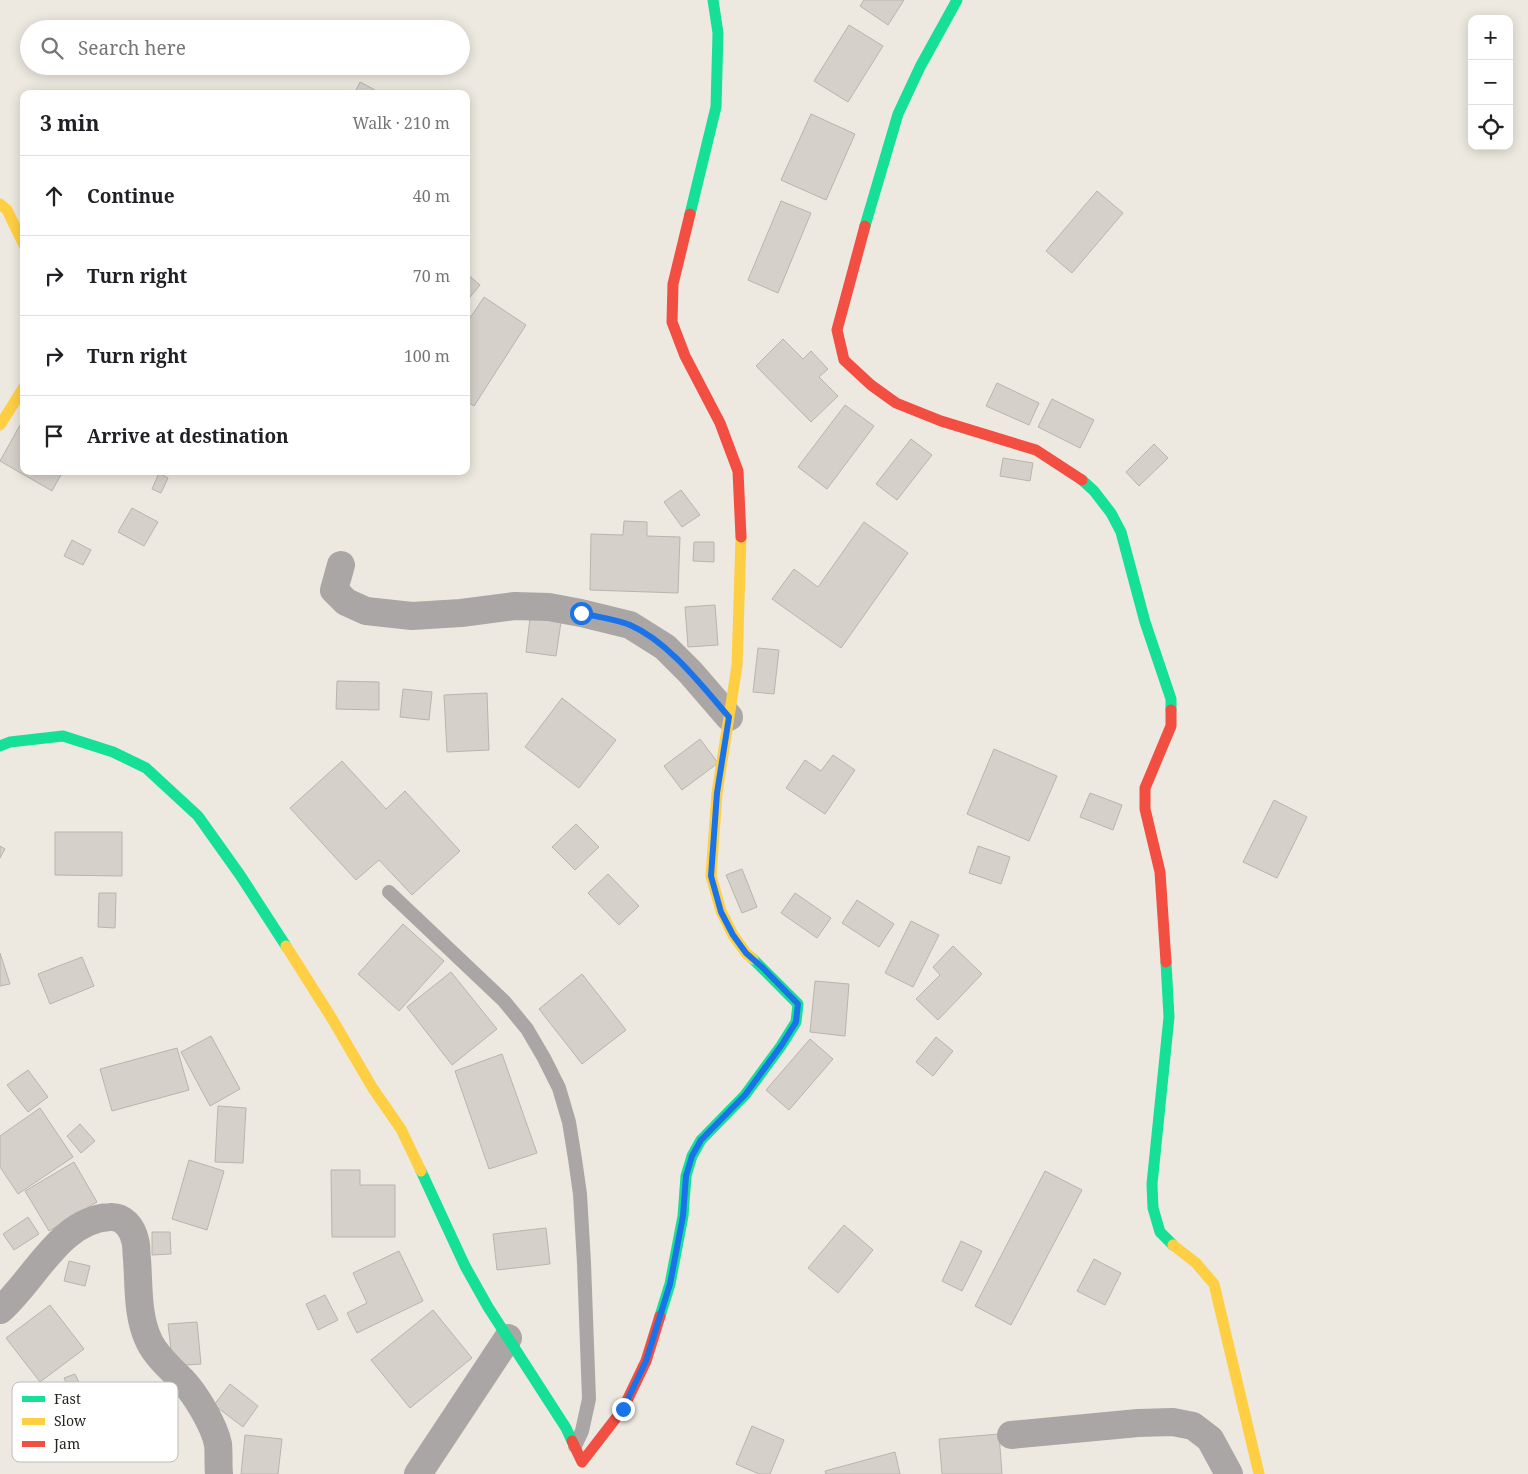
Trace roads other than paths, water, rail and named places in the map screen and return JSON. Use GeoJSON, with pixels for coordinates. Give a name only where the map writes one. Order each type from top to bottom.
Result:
{"type":"FeatureCollection","features":[{"type":"Feature","properties":{"kind":"street"},"geometry":{"type":"LineString","coordinates":[[580,1465],[623,1409],[646,1361],[670,1284],[683,1216],[686,1176],[692,1156],[701,1140],[745,1095],[781,1046],[796,1022],[798,1004],[746,953],[733,935],[721,912],[711,876],[717,793],[737,666],[742,549],[738,470],[720,423],[685,356],[672,322],[673,284],[716,107],[718,34],[713,0]]}},
{"type":"Feature","properties":{"kind":"street"},"geometry":{"type":"LineString","coordinates":[[957,0],[920,67],[898,114],[875,187],[837,330],[844,360],[871,385],[896,403],[941,421],[1036,450],[1080,478],[1094,491],[1111,513],[1121,532],[1145,622],[1171,699],[1171,726],[1145,788],[1145,809],[1160,872],[1169,1017],[1152,1184],[1153,1208],[1160,1232],[1196,1263],[1214,1284],[1259,1474]]}},
{"type":"Feature","properties":{"kind":"street"},"geometry":{"type":"LineString","coordinates":[[0,204],[7,210],[20,237]]}},
{"type":"Feature","properties":{"kind":"street"},"geometry":{"type":"LineString","coordinates":[[0,425],[20,393]]}},
{"type":"Feature","properties":{"kind":"street"},"geometry":{"type":"LineString","coordinates":[[341,565],[334,590],[346,602],[366,610],[412,616],[461,613],[515,606],[549,608],[581,613],[630,625],[665,647],[691,673],[729,717]]}},
{"type":"Feature","properties":{"kind":"street"},"geometry":{"type":"LineString","coordinates":[[0,746],[10,742],[63,736],[113,752],[146,768],[198,816],[240,875],[331,1017],[372,1087],[401,1129],[465,1266],[488,1307],[566,1428],[575,1447],[580,1465],[589,1474]]}},
{"type":"Feature","properties":{"kind":"street"},"geometry":{"type":"LineString","coordinates":[[0,1310],[20,1289],[46,1256],[70,1232],[100,1217],[117,1216],[129,1225],[135,1240],[141,1323],[150,1343],[163,1361],[191,1390],[207,1417],[218,1443],[219,1474]]}},
{"type":"Feature","properties":{"kind":"street"},"geometry":{"type":"LineString","coordinates":[[418,1474],[508,1338]]}},
{"type":"Feature","properties":{"kind":"street"},"geometry":{"type":"LineString","coordinates":[[1011,1435],[1138,1422],[1173,1422],[1193,1426],[1210,1439],[1230,1474]]}},
{"type":"Feature","properties":{"kind":"lane"},"geometry":{"type":"LineString","coordinates":[[389,892],[504,1001],[527,1029],[559,1088],[569,1122],[578,1176],[584,1263],[589,1399],[582,1431],[575,1447]]}}]}
